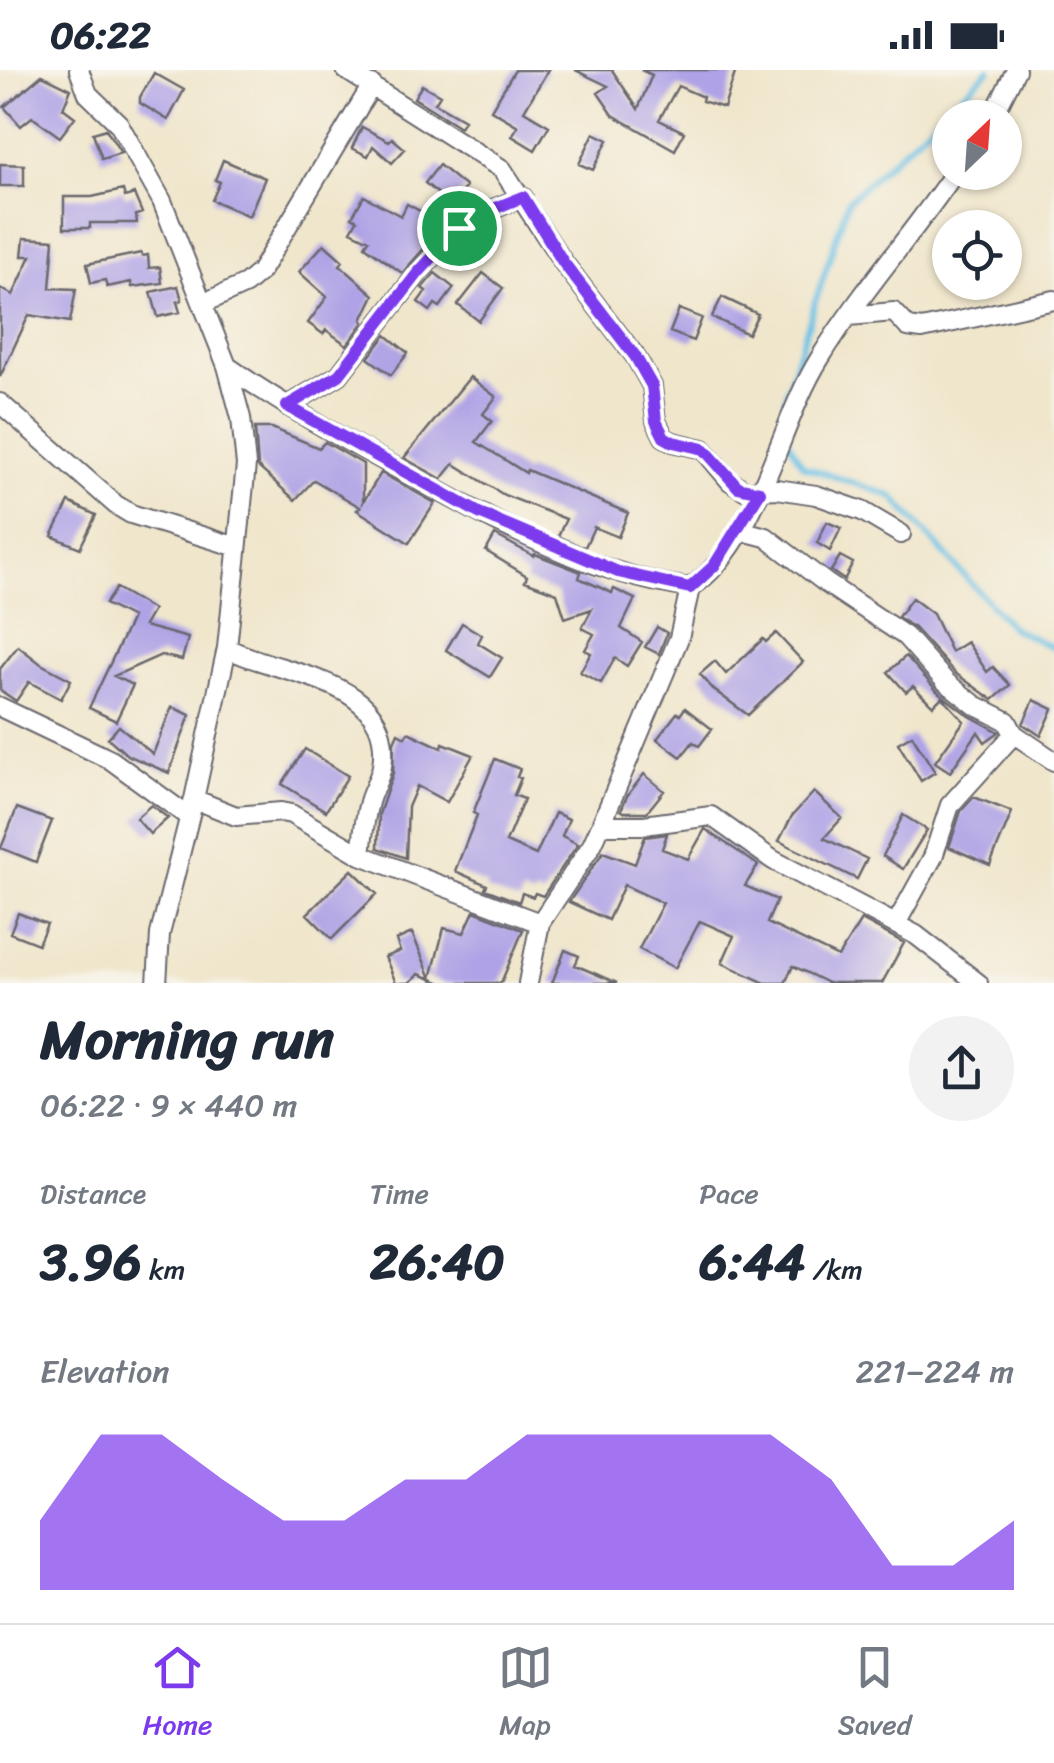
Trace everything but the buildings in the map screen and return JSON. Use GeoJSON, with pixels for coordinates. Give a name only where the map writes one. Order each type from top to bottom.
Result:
{"type":"FeatureCollection","features":[{"type":"Feature","properties":{"kind":"street"},"geometry":{"type":"LineString","coordinates":[[346,70],[502,169],[563,262],[635,356],[652,386],[656,421],[664,437],[704,449],[738,487],[816,495],[862,511],[901,534]]}},
{"type":"Feature","properties":{"kind":"street"},"geometry":{"type":"LineString","coordinates":[[1001,100],[1016,70]]}},
{"type":"Feature","properties":{"kind":"street"},"geometry":{"type":"LineString","coordinates":[[77,73],[88,94],[119,124],[144,164],[204,303],[227,366],[246,465],[226,648],[160,934],[157,983]]}},
{"type":"Feature","properties":{"kind":"street"},"geometry":{"type":"LineString","coordinates":[[204,303],[246,284],[260,272],[372,86]]}},
{"type":"Feature","properties":{"kind":"street"},"geometry":{"type":"LineString","coordinates":[[528,983],[540,924],[601,825],[679,638],[690,588],[714,566],[739,530],[760,492],[818,360],[942,190]]}},
{"type":"Feature","properties":{"kind":"street"},"geometry":{"type":"LineString","coordinates":[[287,406],[339,375],[418,273],[468,219],[523,197]]}},
{"type":"Feature","properties":{"kind":"street"},"geometry":{"type":"LineString","coordinates":[[849,316],[894,312],[908,327],[922,329],[1054,300]]}},
{"type":"Feature","properties":{"kind":"street"},"geometry":{"type":"LineString","coordinates":[[227,366],[287,406],[479,513],[618,572],[690,588]]}},
{"type":"Feature","properties":{"kind":"street"},"geometry":{"type":"LineString","coordinates":[[0,403],[98,490],[131,514],[237,546]]}},
{"type":"Feature","properties":{"kind":"street"},"geometry":{"type":"LineString","coordinates":[[739,530],[766,537],[905,636],[946,682],[975,705],[1007,721],[1014,734],[1054,761]]}},
{"type":"Feature","properties":{"kind":"street"},"geometry":{"type":"LineString","coordinates":[[226,648],[261,664],[321,678],[366,708],[379,733],[382,761],[368,805],[361,856]]}},
{"type":"Feature","properties":{"kind":"street"},"geometry":{"type":"LineString","coordinates":[[0,707],[111,760],[191,808],[236,816],[291,814],[361,856],[540,924]]}},
{"type":"Feature","properties":{"kind":"street"},"geometry":{"type":"LineString","coordinates":[[896,924],[933,857],[950,805],[1014,734]]}},
{"type":"Feature","properties":{"kind":"street"},"geometry":{"type":"LineString","coordinates":[[601,825],[644,825],[712,816],[774,860],[896,924],[953,961],[978,983]]}},
{"type":"Feature","properties":{"kind":"waterway"},"geometry":{"type":"LineString","coordinates":[[783,418],[787,390],[848,201],[989,70]]}},
{"type":"Feature","properties":{"kind":"waterway"},"geometry":{"type":"LineString","coordinates":[[787,439],[803,466],[892,496],[1012,628],[1054,648]]}},
{"type":"Feature","properties":{"kind":"route"},"geometry":{"type":"LineString","coordinates":[[523,197],[563,262],[635,356],[652,386],[656,421],[664,437],[704,449],[730,481],[746,491],[760,492],[714,566],[690,588],[618,572],[479,513],[287,406],[339,375],[418,273],[459,228],[474,216],[523,197]]}}]}
